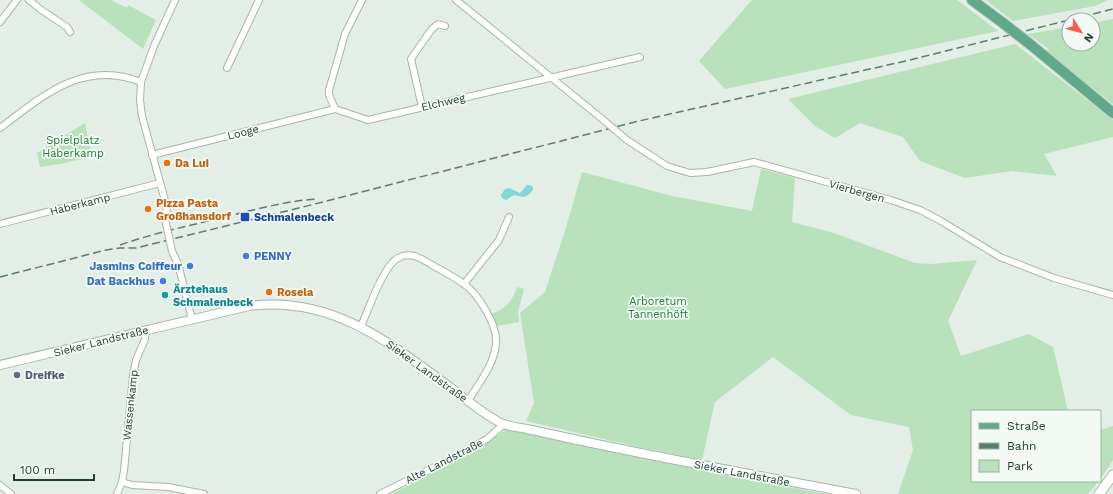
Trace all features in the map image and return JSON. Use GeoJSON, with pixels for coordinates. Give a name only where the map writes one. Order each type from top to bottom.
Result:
{"type":"FeatureCollection","features":[{"type":"Feature","properties":{"kind":"main road"},"geometry":{"type":"LineString","coordinates":[[972,0],[1031,45],[1113,113]]}},
{"type":"Feature","properties":{"kind":"main road"},"geometry":{"type":"LineString","coordinates":[[1100,494],[1113,475]]}},
{"type":"Feature","properties":{"kind":"street"},"geometry":{"type":"LineString","coordinates":[[0,22],[17,0]]}},
{"type":"Feature","properties":{"kind":"street"},"geometry":{"type":"LineString","coordinates":[[29,0],[67,27],[70,32]]}},
{"type":"Feature","properties":{"kind":"street"},"geometry":{"type":"LineString","coordinates":[[175,0],[154,46],[141,82],[140,100],[142,116],[167,208],[165,219],[172,251],[178,264],[192,319]]}},
{"type":"Feature","properties":{"kind":"street"},"geometry":{"type":"LineString","coordinates":[[227,68],[259,0]]}},
{"type":"Feature","properties":{"kind":"street"},"geometry":{"type":"LineString","coordinates":[[335,110],[329,95],[329,90],[345,34],[362,0]]}},
{"type":"Feature","properties":{"kind":"street","name":"Vierbergen"},"geometry":{"type":"LineString","coordinates":[[456,0],[627,140],[667,166],[690,173],[707,172],[754,162],[891,200],[920,210],[942,221],[1000,257],[1054,278],[1113,295]]}},
{"type":"Feature","properties":{"kind":"street"},"geometry":{"type":"LineString","coordinates":[[422,106],[411,59],[431,30],[438,24],[445,26]]}},
{"type":"Feature","properties":{"kind":"street","name":"Elchweg"},"geometry":{"type":"LineString","coordinates":[[335,110],[368,120],[422,106],[640,57]]}},
{"type":"Feature","properties":{"kind":"street"},"geometry":{"type":"LineString","coordinates":[[0,128],[56,88],[67,82],[98,75],[113,75],[141,82]]}},
{"type":"Feature","properties":{"kind":"street","name":"Looge"},"geometry":{"type":"LineString","coordinates":[[152,155],[335,110]]}},
{"type":"Feature","properties":{"kind":"street","name":"Haberkamp"},"geometry":{"type":"LineString","coordinates":[[0,224],[160,183]]}},
{"type":"Feature","properties":{"kind":"street"},"geometry":{"type":"LineString","coordinates":[[464,284],[499,240],[509,217]]}},
{"type":"Feature","properties":{"kind":"street"},"geometry":{"type":"LineString","coordinates":[[361,326],[385,272],[392,262],[400,257],[408,255],[417,256],[464,284],[488,315],[494,327],[496,344],[492,363],[468,400]]}},
{"type":"Feature","properties":{"kind":"street","name":"Sieker Landstraße"},"geometry":{"type":"LineString","coordinates":[[0,366],[249,306],[286,304],[310,308],[361,326],[400,350],[468,400],[504,424],[638,453],[856,494]]}},
{"type":"Feature","properties":{"kind":"street","name":"Wassenkamp"},"geometry":{"type":"LineString","coordinates":[[122,482],[133,375],[136,360],[145,339],[146,330]]}},
{"type":"Feature","properties":{"kind":"street","name":"Alte Landstraße"},"geometry":{"type":"LineString","coordinates":[[380,494],[455,457],[483,441],[504,424]]}},
{"type":"Feature","properties":{"kind":"street"},"geometry":{"type":"LineString","coordinates":[[116,494],[122,482],[132,485],[168,487],[204,494]]}},
{"type":"Feature","properties":{"kind":"street"},"geometry":{"type":"LineString","coordinates":[[0,485],[11,494]]}},
{"type":"Feature","properties":{"kind":"green space"},"geometry":{"type":"Polygon","coordinates":[[[79,0],[111,0],[127,8],[128,5],[156,20],[143,49],[79,0]]]}},
{"type":"Feature","properties":{"kind":"green space"},"geometry":{"type":"Polygon","coordinates":[[[752,0],[957,0],[998,31],[725,89],[699,61],[752,0]]]}},
{"type":"Feature","properties":{"kind":"green space"},"geometry":{"type":"Polygon","coordinates":[[[986,0],[1108,0],[1095,6],[1013,21],[986,0]]]}},
{"type":"Feature","properties":{"kind":"green space"},"geometry":{"type":"Polygon","coordinates":[[[1113,19],[1113,104],[1043,50],[1050,50],[1028,34],[1061,28],[1061,52],[1101,52],[1101,21],[1113,19]]]}},
{"type":"Feature","properties":{"kind":"green space"},"geometry":{"type":"Polygon","coordinates":[[[1015,44],[1113,120],[1113,137],[1044,154],[1057,176],[1012,171],[965,178],[920,161],[903,137],[860,123],[835,138],[815,126],[788,99],[1015,44]]]}},
{"type":"Feature","properties":{"kind":"green space","name":"Spielplatz Haberkamp"},"geometry":{"type":"Polygon","coordinates":[[[85,123],[92,156],[65,163],[40,167],[37,153],[85,123]]]}},
{"type":"Feature","properties":{"kind":"green space","name":"Arboretum Tannenhöft"},"geometry":{"type":"Polygon","coordinates":[[[761,169],[795,178],[792,222],[834,233],[915,263],[932,264],[977,260],[948,321],[961,356],[1029,334],[1053,347],[1068,410],[971,410],[971,482],[1098,482],[1088,494],[898,494],[913,450],[909,427],[851,415],[773,357],[715,402],[702,460],[526,421],[534,403],[520,313],[545,292],[582,172],[672,196],[752,211],[761,169]]]}},
{"type":"Feature","properties":{"kind":"green space"},"geometry":{"type":"Polygon","coordinates":[[[517,287],[524,289],[518,312],[519,322],[497,326],[491,314],[500,310],[510,301],[517,287]]]}},
{"type":"Feature","properties":{"kind":"green space"},"geometry":{"type":"Polygon","coordinates":[[[1113,426],[1113,460],[1101,478],[1101,430],[1113,426]]]}},
{"type":"Feature","properties":{"kind":"green space"},"geometry":{"type":"Polygon","coordinates":[[[507,429],[627,455],[824,494],[392,494],[474,451],[507,429]]]}},
{"type":"Feature","properties":{"kind":"water"},"geometry":{"type":"Polygon","coordinates":[[[527,185],[533,187],[533,190],[526,196],[522,197],[514,195],[506,200],[502,198],[501,195],[505,189],[509,188],[520,193],[527,185]]]}},
{"type":"Feature","properties":{"kind":"railway"},"geometry":{"type":"LineString","coordinates":[[1101,12],[1113,9]]}},
{"type":"Feature","properties":{"kind":"railway"},"geometry":{"type":"LineString","coordinates":[[0,277],[106,250],[136,248],[639,121],[910,60],[1061,22]]}},
{"type":"Feature","properties":{"kind":"railway"},"geometry":{"type":"LineString","coordinates":[[120,245],[159,233],[258,209],[317,199]]}},
{"type":"Feature","properties":{"kind":"place","name":"Da Lui"},"geometry":{"type":"Point","coordinates":[167,163]}},
{"type":"Feature","properties":{"kind":"place","name":"Pizza Pasta Großhansdorf"},"geometry":{"type":"Point","coordinates":[148,209]}},
{"type":"Feature","properties":{"kind":"place","name":"Schmalenbeck"},"geometry":{"type":"Point","coordinates":[245,217]}},
{"type":"Feature","properties":{"kind":"place","name":"PENNY"},"geometry":{"type":"Point","coordinates":[246,256]}},
{"type":"Feature","properties":{"kind":"place","name":"Jasmins Coiffeur"},"geometry":{"type":"Point","coordinates":[190,266]}},
{"type":"Feature","properties":{"kind":"place","name":"Dat Backhus"},"geometry":{"type":"Point","coordinates":[163,281]}},
{"type":"Feature","properties":{"kind":"place","name":"Rosela"},"geometry":{"type":"Point","coordinates":[269,292]}},
{"type":"Feature","properties":{"kind":"place","name":"Ärztehaus Schmalenbeck"},"geometry":{"type":"Point","coordinates":[165,295]}},
{"type":"Feature","properties":{"kind":"place","name":"Dreifke"},"geometry":{"type":"Point","coordinates":[17,375]}}]}
